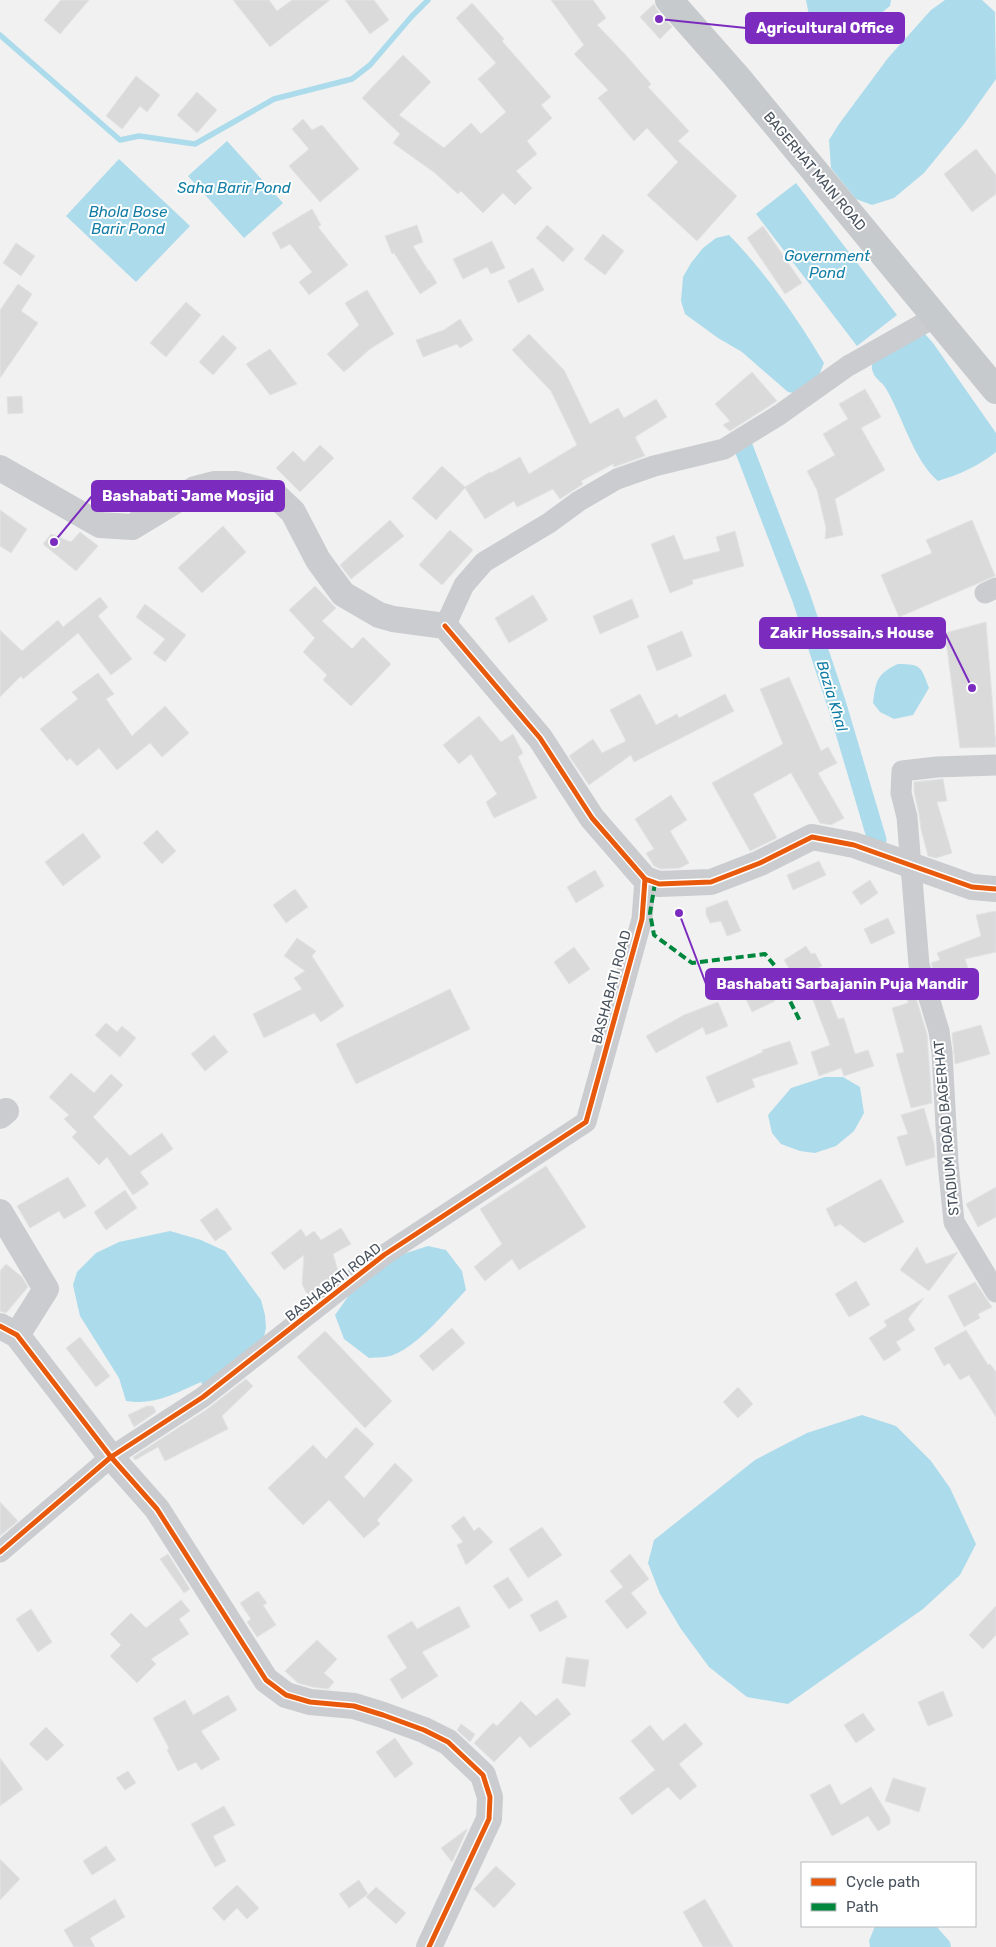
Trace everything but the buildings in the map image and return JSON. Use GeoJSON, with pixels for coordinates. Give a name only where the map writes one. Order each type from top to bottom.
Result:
{"type":"FeatureCollection","features":[{"type":"Feature","properties":{"kind":"main road","name":"BAGERHAT MAIN ROAD"},"geometry":{"type":"LineString","coordinates":[[669,0],[736,76],[996,390]]}},
{"type":"Feature","properties":{"kind":"street"},"geometry":{"type":"LineString","coordinates":[[445,626],[464,585],[484,562],[549,523],[579,501],[617,478],[654,466],[724,449],[779,415],[848,366],[935,317]]}},
{"type":"Feature","properties":{"kind":"street"},"geometry":{"type":"LineString","coordinates":[[0,468],[100,525],[132,526],[195,489],[214,484],[237,484],[273,494],[293,512],[318,560],[343,594],[379,615],[393,619],[445,626],[540,738],[592,818],[645,879],[660,884],[711,882],[760,863],[812,836],[854,845],[972,887],[996,889]]}},
{"type":"Feature","properties":{"kind":"street","name":"STADIUM ROAD BAGERHAT"},"geometry":{"type":"LineString","coordinates":[[996,765],[937,767],[902,771],[901,793],[907,817],[903,861],[914,920],[919,966],[939,1031],[942,1053],[948,1163],[954,1222],[996,1292]]}},
{"type":"Feature","properties":{"kind":"street","name":"BASHABATI ROAD"},"geometry":{"type":"LineString","coordinates":[[0,1552],[111,1457],[203,1397],[384,1255],[586,1122],[642,920],[645,879]]}},
{"type":"Feature","properties":{"kind":"street"},"geometry":{"type":"LineString","coordinates":[[0,1212],[46,1289],[8,1331],[111,1457],[157,1509],[266,1680],[286,1695],[310,1702],[354,1706],[424,1730],[448,1742],[483,1775],[490,1797],[489,1819],[429,1947]]}},
{"type":"Feature","properties":{"kind":"water"},"geometry":{"type":"Polygon","coordinates":[[[806,0],[891,0],[890,6],[867,25],[859,30],[847,32],[833,28],[809,15],[806,0]]]}},
{"type":"Feature","properties":{"kind":"water"},"geometry":{"type":"Polygon","coordinates":[[[945,0],[982,0],[995,12],[996,79],[964,124],[924,173],[894,198],[872,205],[856,199],[831,168],[829,140],[888,58],[931,10],[945,0]]]}},
{"type":"Feature","properties":{"kind":"water","name":"Saha Barir Pond"},"geometry":{"type":"Polygon","coordinates":[[[227,141],[283,203],[244,238],[188,176],[227,141]]]}},
{"type":"Feature","properties":{"kind":"water","name":"Bhola Bose Barir Pond"},"geometry":{"type":"Polygon","coordinates":[[[119,159],[190,226],[136,282],[66,216],[119,159]]]}},
{"type":"Feature","properties":{"kind":"water","name":"Government Pond"},"geometry":{"type":"Polygon","coordinates":[[[796,183],[897,315],[857,346],[756,214],[796,183]]]}},
{"type":"Feature","properties":{"kind":"water"},"geometry":{"type":"Polygon","coordinates":[[[729,235],[780,296],[824,363],[815,385],[799,394],[788,392],[742,352],[718,338],[685,314],[681,301],[683,277],[703,248],[716,238],[729,235]]]}},
{"type":"Feature","properties":{"kind":"water"},"geometry":{"type":"Polygon","coordinates":[[[925,334],[996,433],[996,452],[968,470],[938,481],[922,461],[884,385],[875,377],[872,371],[873,361],[925,334]]]}},
{"type":"Feature","properties":{"kind":"water"},"geometry":{"type":"Polygon","coordinates":[[[898,664],[912,665],[920,668],[929,688],[913,715],[894,719],[880,712],[873,703],[879,679],[886,671],[898,664]]]}},
{"type":"Feature","properties":{"kind":"water"},"geometry":{"type":"Polygon","coordinates":[[[825,1077],[843,1077],[860,1087],[864,1113],[854,1131],[836,1146],[815,1153],[800,1151],[781,1144],[772,1133],[768,1115],[791,1088],[825,1077]]]}},
{"type":"Feature","properties":{"kind":"water"},"geometry":{"type":"Polygon","coordinates":[[[170,1231],[201,1240],[225,1251],[261,1300],[266,1328],[263,1341],[207,1394],[201,1382],[165,1398],[146,1402],[126,1401],[119,1378],[80,1316],[73,1285],[77,1272],[96,1253],[119,1242],[170,1231]]]}},
{"type":"Feature","properties":{"kind":"water"},"geometry":{"type":"Polygon","coordinates":[[[428,1246],[446,1250],[462,1271],[466,1290],[432,1327],[412,1344],[390,1356],[369,1358],[344,1339],[335,1315],[352,1291],[391,1258],[428,1246]]]}},
{"type":"Feature","properties":{"kind":"water"},"geometry":{"type":"Polygon","coordinates":[[[862,1415],[896,1426],[931,1461],[950,1488],[976,1544],[960,1575],[923,1609],[788,1704],[747,1697],[709,1667],[681,1629],[660,1594],[648,1563],[654,1540],[755,1460],[807,1433],[862,1415]]]}},
{"type":"Feature","properties":{"kind":"water"},"geometry":{"type":"Polygon","coordinates":[[[875,1927],[937,1927],[950,1942],[951,1947],[870,1947],[869,1941],[875,1927]]]}},
{"type":"Feature","properties":{"kind":"waterway"},"geometry":{"type":"LineString","coordinates":[[0,35],[120,140],[139,136],[195,144],[274,99],[352,79],[370,65],[428,0]]}},
{"type":"Feature","properties":{"kind":"waterway","name":"Bazia Khal"},"geometry":{"type":"LineString","coordinates":[[741,441],[801,597],[837,705],[877,840]]}},
{"type":"Feature","properties":{"kind":"marked path"},"geometry":{"type":"LineString","coordinates":[[655,883],[650,913],[654,935],[692,963],[765,954],[775,966],[800,1021]]}},
{"type":"Feature","properties":{"kind":"cycle path"},"geometry":{"type":"LineString","coordinates":[[445,626],[540,738],[592,818],[645,879],[659,884],[711,882],[760,863],[812,837],[854,845],[972,887],[996,889]]}},
{"type":"Feature","properties":{"kind":"cycle path"},"geometry":{"type":"LineString","coordinates":[[0,1552],[111,1457],[203,1397],[384,1255],[586,1122],[642,919],[645,879]]}},
{"type":"Feature","properties":{"kind":"cycle path"},"geometry":{"type":"LineString","coordinates":[[0,1326],[17,1335],[111,1457],[157,1509],[266,1680],[286,1695],[310,1702],[354,1706],[424,1730],[448,1742],[483,1775],[490,1797],[489,1819],[429,1947]]}},
{"type":"Feature","properties":{"kind":"place","name":"Agricultural Office"},"geometry":{"type":"Point","coordinates":[659,19]}},
{"type":"Feature","properties":{"kind":"place","name":"Bashabati Jame Mosjid"},"geometry":{"type":"Point","coordinates":[54,542]}},
{"type":"Feature","properties":{"kind":"place","name":"Zakir Hossain,s House"},"geometry":{"type":"Point","coordinates":[972,688]}},
{"type":"Feature","properties":{"kind":"place","name":"Bashabati Sarbajanin Puja Mandir"},"geometry":{"type":"Point","coordinates":[679,913]}}]}
